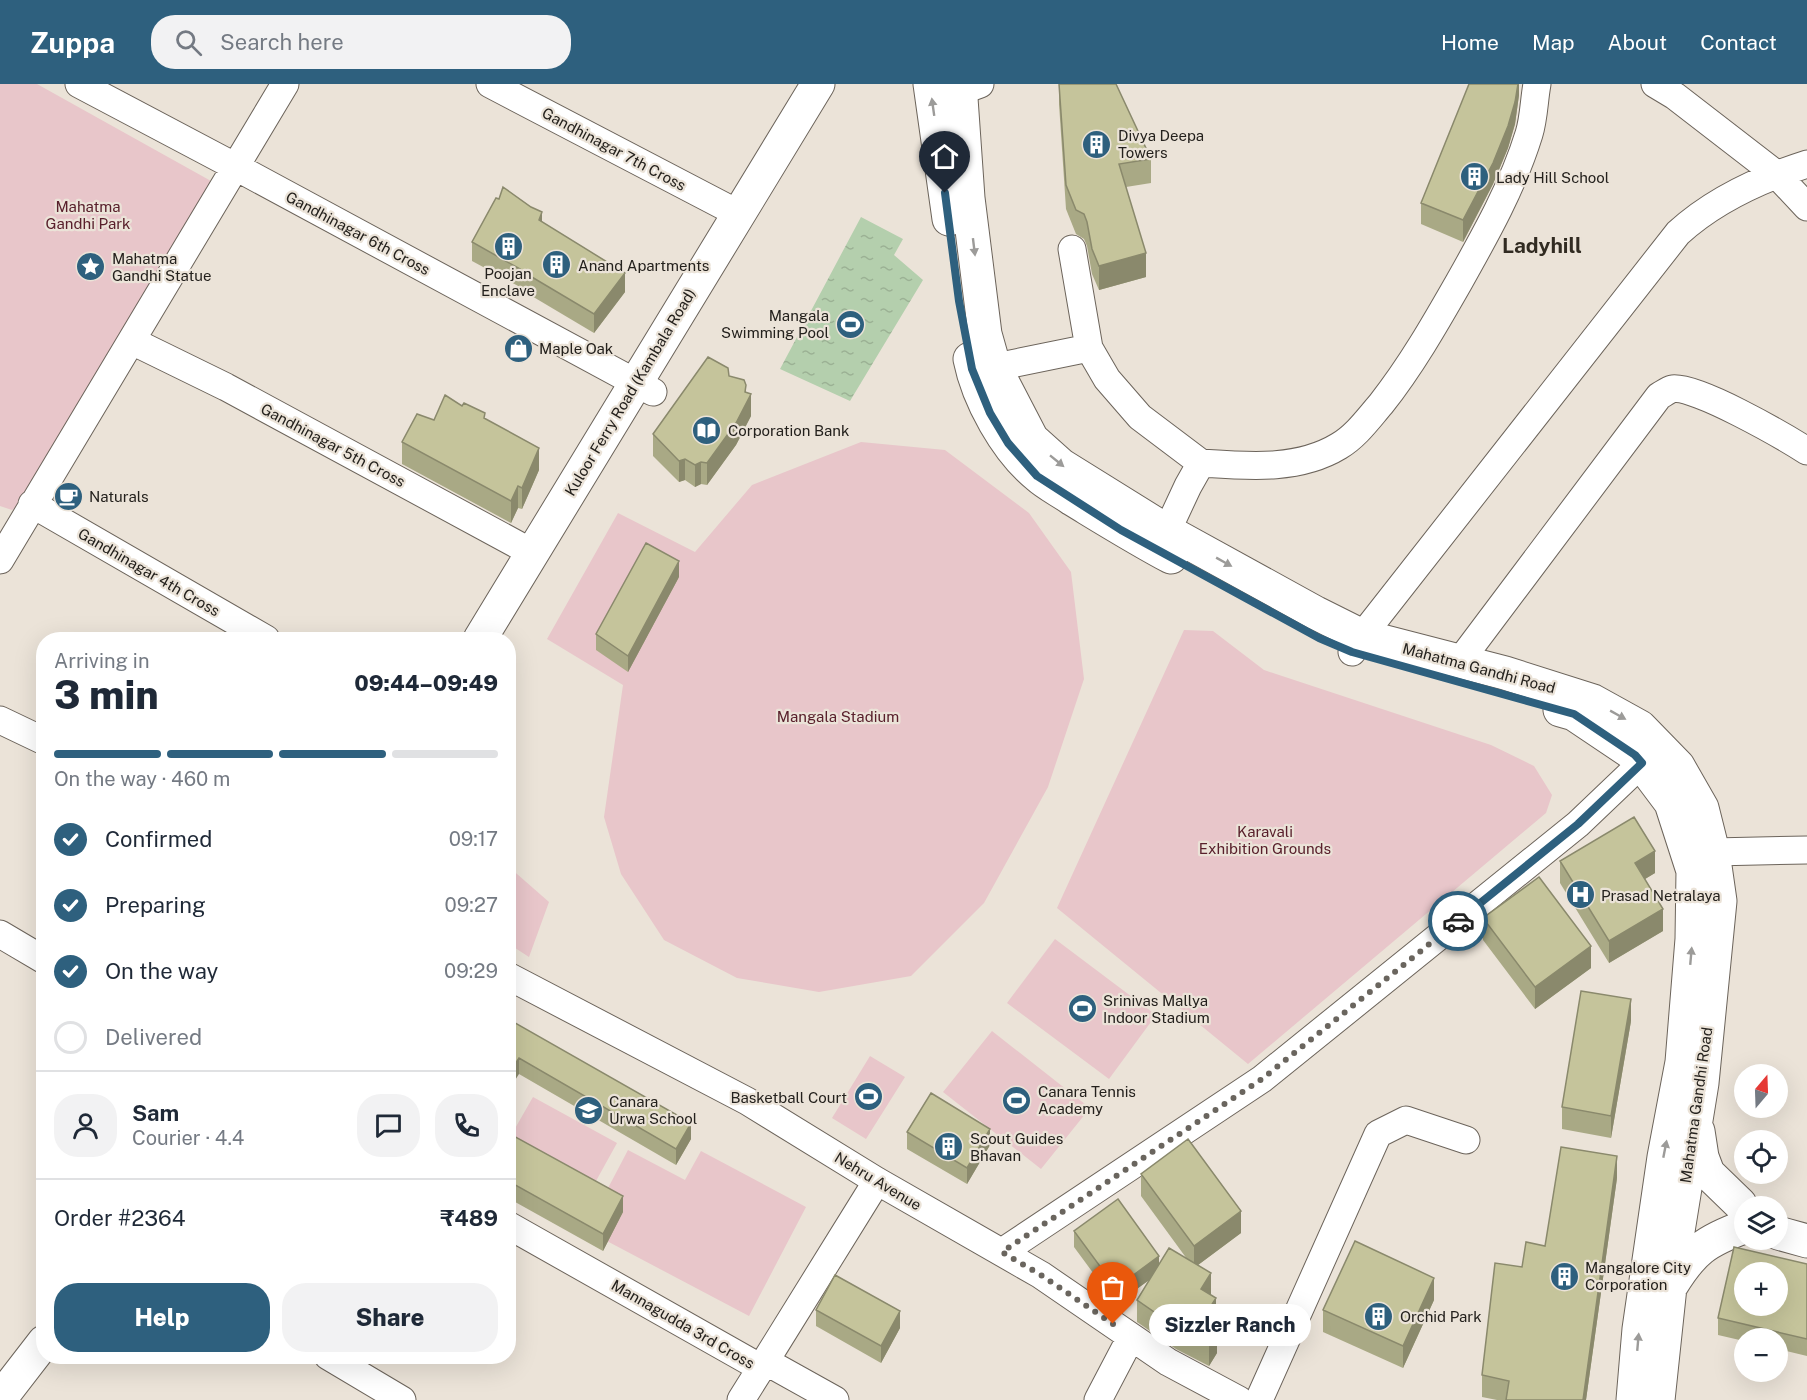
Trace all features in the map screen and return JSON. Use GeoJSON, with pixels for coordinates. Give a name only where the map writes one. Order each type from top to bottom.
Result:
{"type":"FeatureCollection","features":[{"type":"Feature","properties":{"kind":"main road","name":"Kuloor Ferry Road (Kambala Road)"},"geometry":{"type":"LineString","coordinates":[[506,632],[645,388],[739,214],[818,84]]}},
{"type":"Feature","properties":{"kind":"main road","name":"Kuloor Ferry Road (Kambala Road)"},"geometry":{"type":"LineString","coordinates":[[484,632],[531,552],[645,388],[837,84]]}},
{"type":"Feature","properties":{"kind":"main road","name":"Mahatma Gandhi Road"},"geometry":{"type":"LineString","coordinates":[[930,84],[959,301],[984,369],[1032,439],[1061,465],[1167,531],[1316,613],[1357,644],[1574,714],[1635,755],[1671,803],[1693,871],[1692,939],[1670,1201],[1670,1289],[1658,1400]]}},
{"type":"Feature","properties":{"kind":"main road","name":"Mahatma Gandhi Road"},"geometry":{"type":"LineString","coordinates":[[960,84],[969,210],[985,334],[984,369],[990,413],[1008,443],[1037,476],[1121,530],[1319,638],[1460,661],[1593,701],[1640,727],[1678,766],[1702,808],[1713,852],[1720,901],[1701,1083],[1696,1118],[1670,1201],[1639,1329],[1633,1400]]}},
{"type":"Feature","properties":{"kind":"main road"},"geometry":{"type":"LineString","coordinates":[[1696,1118],[1702,1157],[1708,1173],[1734,1203]]}},
{"type":"Feature","properties":{"kind":"main road"},"geometry":{"type":"LineString","coordinates":[[1670,1201],[1734,1213]]}},
{"type":"Feature","properties":{"kind":"main road"},"geometry":{"type":"LineString","coordinates":[[1788,1214],[1807,1218]]}},
{"type":"Feature","properties":{"kind":"main road"},"geometry":{"type":"LineString","coordinates":[[1670,1289],[1679,1272],[1699,1248],[1724,1234],[1734,1224]]}},
{"type":"Feature","properties":{"kind":"main road"},"geometry":{"type":"LineString","coordinates":[[1788,1236],[1807,1241]]}},
{"type":"Feature","properties":{"kind":"main road"},"geometry":{"type":"LineString","coordinates":[[0,1399],[36,1352]]}},
{"type":"Feature","properties":{"kind":"main road"},"geometry":{"type":"LineString","coordinates":[[26,1400],[53,1364]]}},
{"type":"Feature","properties":{"kind":"street","name":"Gandhinagar 6th Cross"},"geometry":{"type":"LineString","coordinates":[[79,84],[645,388]]}},
{"type":"Feature","properties":{"kind":"street"},"geometry":{"type":"LineString","coordinates":[[0,560],[18,517],[132,340],[285,84]]}},
{"type":"Feature","properties":{"kind":"street","name":"Gandhinagar 7th Cross"},"geometry":{"type":"LineString","coordinates":[[490,84],[739,214]]}},
{"type":"Feature","properties":{"kind":"street"},"geometry":{"type":"LineString","coordinates":[[960,84],[969,88],[980,84]]}},
{"type":"Feature","properties":{"kind":"street"},"geometry":{"type":"LineString","coordinates":[[1072,249],[1089,348],[1107,379],[1140,417],[1201,464],[1257,466],[1281,464],[1320,455],[1347,440],[1371,416],[1405,374],[1491,226],[1530,130],[1537,84]]}},
{"type":"Feature","properties":{"kind":"street"},"geometry":{"type":"LineString","coordinates":[[1655,84],[1675,96],[1776,174],[1807,207]]}},
{"type":"Feature","properties":{"kind":"street"},"geometry":{"type":"LineString","coordinates":[[1357,644],[1678,233],[1719,202],[1776,174],[1807,164]]}},
{"type":"Feature","properties":{"kind":"street","name":"Gandhinagar 5th Cross"},"geometry":{"type":"LineString","coordinates":[[132,340],[226,387],[531,552]]}},
{"type":"Feature","properties":{"kind":"street"},"geometry":{"type":"LineString","coordinates":[[984,369],[1089,348]]}},
{"type":"Feature","properties":{"kind":"street"},"geometry":{"type":"LineString","coordinates":[[1460,661],[1659,396],[1672,389],[1697,393],[1807,451]]}},
{"type":"Feature","properties":{"kind":"street"},"geometry":{"type":"LineString","coordinates":[[1167,531],[1201,464]]}},
{"type":"Feature","properties":{"kind":"street","name":"Gandhinagar 4th Cross"},"geometry":{"type":"LineString","coordinates":[[18,517],[252,632]]}},
{"type":"Feature","properties":{"kind":"street"},"geometry":{"type":"LineString","coordinates":[[0,720],[36,737]]}},
{"type":"Feature","properties":{"kind":"street"},"geometry":{"type":"LineString","coordinates":[[1002,1252],[1262,1079],[1578,824],[1642,763]]}},
{"type":"Feature","properties":{"kind":"street"},"geometry":{"type":"LineString","coordinates":[[1713,852],[1807,850]]}},
{"type":"Feature","properties":{"kind":"street"},"geometry":{"type":"LineString","coordinates":[[0,934],[36,955]]}},
{"type":"Feature","properties":{"kind":"street","name":"Nehru Avenue"},"geometry":{"type":"LineString","coordinates":[[516,980],[747,1101],[877,1181],[1041,1275],[1168,1362],[1239,1400]]}},
{"type":"Feature","properties":{"kind":"street"},"geometry":{"type":"LineString","coordinates":[[1259,1400],[1378,1134],[1406,1120],[1466,1140]]}},
{"type":"Feature","properties":{"kind":"street","name":"Mannagudda 3rd Cross"},"geometry":{"type":"LineString","coordinates":[[516,1229],[763,1365],[877,1181]]}},
{"type":"Feature","properties":{"kind":"street"},"geometry":{"type":"LineString","coordinates":[[1098,1400],[1131,1337]]}},
{"type":"Feature","properties":{"kind":"street"},"geometry":{"type":"LineString","coordinates":[[341,1364],[402,1400]]}},
{"type":"Feature","properties":{"kind":"street"},"geometry":{"type":"LineString","coordinates":[[741,1400],[763,1365],[834,1400]]}},
{"type":"Feature","properties":{"kind":"green space","name":"Mahatma Gandhi Park"},"geometry":{"type":"Polygon","coordinates":[[[0,84],[37,84],[211,181],[26,500],[12,510],[0,506],[0,84]]]}},
{"type":"Feature","properties":{"kind":"green space","name":"Mangala Stadium"},"geometry":{"type":"Polygon","coordinates":[[[861,442],[945,450],[1029,513],[1071,572],[1084,679],[1048,787],[984,903],[911,976],[819,992],[737,978],[664,940],[621,874],[604,817],[623,685],[547,639],[618,513],[695,552],[752,485],[861,442]]]}},
{"type":"Feature","properties":{"kind":"green space","name":"Karavali Exhibition Grounds"},"geometry":{"type":"Polygon","coordinates":[[[1184,630],[1213,631],[1264,670],[1491,745],[1534,766],[1552,795],[1546,813],[1248,1064],[1057,908],[1184,630]]]}},
{"type":"Feature","properties":{"kind":"green space"},"geometry":{"type":"Polygon","coordinates":[[[516,873],[549,902],[529,957],[516,949],[516,873]]]}},
{"type":"Feature","properties":{"kind":"green space","name":"Srinivas Mallya Indoor Stadium"},"geometry":{"type":"Polygon","coordinates":[[[1055,939],[1156,1015],[1109,1079],[1007,1003],[1055,939]]]}},
{"type":"Feature","properties":{"kind":"green space","name":"Canara Tennis Academy"},"geometry":{"type":"Polygon","coordinates":[[[992,1031],[1090,1108],[1041,1169],[943,1092],[992,1031]]]}},
{"type":"Feature","properties":{"kind":"green space","name":"Basketball Court"},"geometry":{"type":"Polygon","coordinates":[[[870,1056],[905,1077],[866,1139],[832,1118],[870,1056]]]}},
{"type":"Feature","properties":{"kind":"green space"},"geometry":{"type":"Polygon","coordinates":[[[533,1097],[617,1143],[591,1190],[516,1143],[516,1127],[533,1097]]]}},
{"type":"Feature","properties":{"kind":"green space"},"geometry":{"type":"Polygon","coordinates":[[[628,1150],[685,1180],[701,1151],[806,1207],[749,1316],[586,1230],[628,1150]]]}},
{"type":"Feature","properties":{"kind":"water","name":"Mangala Swimming Pool"},"geometry":{"type":"Polygon","coordinates":[[[861,217],[903,239],[894,255],[923,280],[850,401],[780,369],[861,217]]]}},
{"type":"Feature","properties":{"kind":"building"},"geometry":{"type":"Polygon","coordinates":[[[1059,84],[1116,84],[1151,159],[1119,164],[1146,253],[1099,266],[1092,249],[1084,214],[1076,210],[1066,185],[1059,84]]]}},
{"type":"Feature","properties":{"kind":"building"},"geometry":{"type":"Polygon","coordinates":[[[1469,84],[1518,84],[1508,126],[1493,163],[1463,220],[1421,203],[1469,84]]]}},
{"type":"Feature","properties":{"kind":"building"},"geometry":{"type":"Polygon","coordinates":[[[503,187],[542,212],[539,220],[625,273],[594,314],[472,242],[496,198],[499,199],[503,187]]]}},
{"type":"Feature","properties":{"kind":"building","name":"Corporation Bank"},"geometry":{"type":"Polygon","coordinates":[[[708,357],[728,368],[729,376],[744,380],[745,392],[751,394],[736,423],[707,463],[701,462],[695,465],[685,459],[679,461],[653,434],[708,357]]]}},
{"type":"Feature","properties":{"kind":"building"},"geometry":{"type":"Polygon","coordinates":[[[445,395],[462,406],[464,403],[485,413],[484,418],[539,448],[522,488],[518,486],[511,501],[402,442],[417,414],[434,420],[445,395]]]}},
{"type":"Feature","properties":{"kind":"building"},"geometry":{"type":"Polygon","coordinates":[[[646,543],[679,561],[628,656],[596,634],[646,543]]]}},
{"type":"Feature","properties":{"kind":"building"},"geometry":{"type":"Polygon","coordinates":[[[1634,817],[1655,851],[1635,863],[1663,909],[1609,941],[1560,861],[1634,817]]]}},
{"type":"Feature","properties":{"kind":"building"},"geometry":{"type":"Polygon","coordinates":[[[1539,877],[1591,946],[1535,987],[1483,918],[1539,877]]]}},
{"type":"Feature","properties":{"kind":"building"},"geometry":{"type":"Polygon","coordinates":[[[1581,991],[1631,999],[1611,1116],[1562,1107],[1581,991]]]}},
{"type":"Feature","properties":{"kind":"building"},"geometry":{"type":"Polygon","coordinates":[[[516,1024],[691,1123],[676,1149],[519,1058],[516,1063],[516,1024]]]}},
{"type":"Feature","properties":{"kind":"building","name":"Scout Guides Bhavan"},"geometry":{"type":"Polygon","coordinates":[[[931,1093],[990,1129],[967,1168],[907,1132],[931,1093]]]}},
{"type":"Feature","properties":{"kind":"building"},"geometry":{"type":"Polygon","coordinates":[[[516,1137],[623,1196],[603,1234],[516,1185],[516,1137]]]}},
{"type":"Feature","properties":{"kind":"building"},"geometry":{"type":"Polygon","coordinates":[[[1188,1139],[1241,1211],[1194,1246],[1141,1174],[1188,1139]]]}},
{"type":"Feature","properties":{"kind":"building","name":"Mangalore City Corporation"},"geometry":{"type":"Polygon","coordinates":[[[1561,1147],[1617,1156],[1583,1400],[1506,1400],[1509,1381],[1482,1375],[1495,1263],[1522,1267],[1526,1242],[1545,1246],[1561,1147]]]}},
{"type":"Feature","properties":{"kind":"building"},"geometry":{"type":"Polygon","coordinates":[[[1118,1199],[1159,1256],[1116,1288],[1074,1231],[1118,1199]]]}},
{"type":"Feature","properties":{"kind":"building","name":"Orchid Park"},"geometry":{"type":"Polygon","coordinates":[[[1355,1241],[1434,1278],[1403,1346],[1323,1310],[1355,1241]]]}},
{"type":"Feature","properties":{"kind":"building"},"geometry":{"type":"Polygon","coordinates":[[[1734,1247],[1734,1250],[1747,1250],[1807,1264],[1807,1339],[1788,1335],[1788,1328],[1760,1328],[1718,1318],[1734,1247]]]}},
{"type":"Feature","properties":{"kind":"building"},"geometry":{"type":"Polygon","coordinates":[[[1169,1248],[1211,1273],[1201,1289],[1216,1298],[1201,1322],[1217,1331],[1209,1344],[1176,1327],[1137,1300],[1169,1248]]]}},
{"type":"Feature","properties":{"kind":"building"},"geometry":{"type":"Polygon","coordinates":[[[835,1275],[900,1311],[881,1346],[816,1310],[835,1275]]]}},
{"type":"Feature","properties":{"kind":"way so far"},"geometry":{"type":"LineString","coordinates":[[1113,1324],[1041,1275],[1002,1252],[1262,1079],[1458,921]]}},
{"type":"Feature","properties":{"kind":"place","name":"Divya Deepa Towers"},"geometry":{"type":"Point","coordinates":[1097,144]}},
{"type":"Feature","properties":{"kind":"place","name":"Lady Hill School"},"geometry":{"type":"Point","coordinates":[1475,177]}},
{"type":"Feature","properties":{"kind":"place","name":"Poojan Enclave"},"geometry":{"type":"Point","coordinates":[508,246]}},
{"type":"Feature","properties":{"kind":"place","name":"Anand Apartments"},"geometry":{"type":"Point","coordinates":[557,265]}},
{"type":"Feature","properties":{"kind":"place","name":"Mahatma Gandhi Statue"},"geometry":{"type":"Point","coordinates":[91,267]}},
{"type":"Feature","properties":{"kind":"place","name":"Mangala Swimming Pool"},"geometry":{"type":"Point","coordinates":[850,324]}},
{"type":"Feature","properties":{"kind":"place","name":"Maple Oak"},"geometry":{"type":"Point","coordinates":[518,348]}},
{"type":"Feature","properties":{"kind":"place","name":"Corporation Bank"},"geometry":{"type":"Point","coordinates":[707,430]}},
{"type":"Feature","properties":{"kind":"place","name":"Naturals"},"geometry":{"type":"Point","coordinates":[68,496]}},
{"type":"Feature","properties":{"kind":"place","name":"Prasad Netralaya"},"geometry":{"type":"Point","coordinates":[1580,895]}},
{"type":"Feature","properties":{"kind":"place","name":"Srinivas Mallya Indoor Stadium"},"geometry":{"type":"Point","coordinates":[1082,1009]}},
{"type":"Feature","properties":{"kind":"place","name":"Basketball Court"},"geometry":{"type":"Point","coordinates":[868,1097]}},
{"type":"Feature","properties":{"kind":"place","name":"Canara Tennis Academy"},"geometry":{"type":"Point","coordinates":[1017,1100]}},
{"type":"Feature","properties":{"kind":"place","name":"Canara Urwa School"},"geometry":{"type":"Point","coordinates":[588,1110]}},
{"type":"Feature","properties":{"kind":"place","name":"Scout Guides Bhavan"},"geometry":{"type":"Point","coordinates":[949,1147]}},
{"type":"Feature","properties":{"kind":"place","name":"Mangalore City Corporation"},"geometry":{"type":"Point","coordinates":[1564,1276]}},
{"type":"Feature","properties":{"kind":"place","name":"Orchid Park"},"geometry":{"type":"Point","coordinates":[1379,1316]}},
{"type":"Feature","properties":{"kind":"place","name":"Sizzler Ranch"},"geometry":{"type":"Point","coordinates":[1113,1324]}},
{"type":"Feature","properties":{"kind":"district","name":"Ladyhill"},"geometry":{"type":"Point","coordinates":[1542,245]}},
{"type":"Feature","properties":{"kind":"route"},"geometry":{"type":"LineString","coordinates":[[945,193],[959,301],[972,369],[990,413],[1008,443],[1037,476],[1121,530],[1319,638],[1352,652],[1574,714],[1635,755],[1642,763],[1578,824],[1458,921]]}}]}
